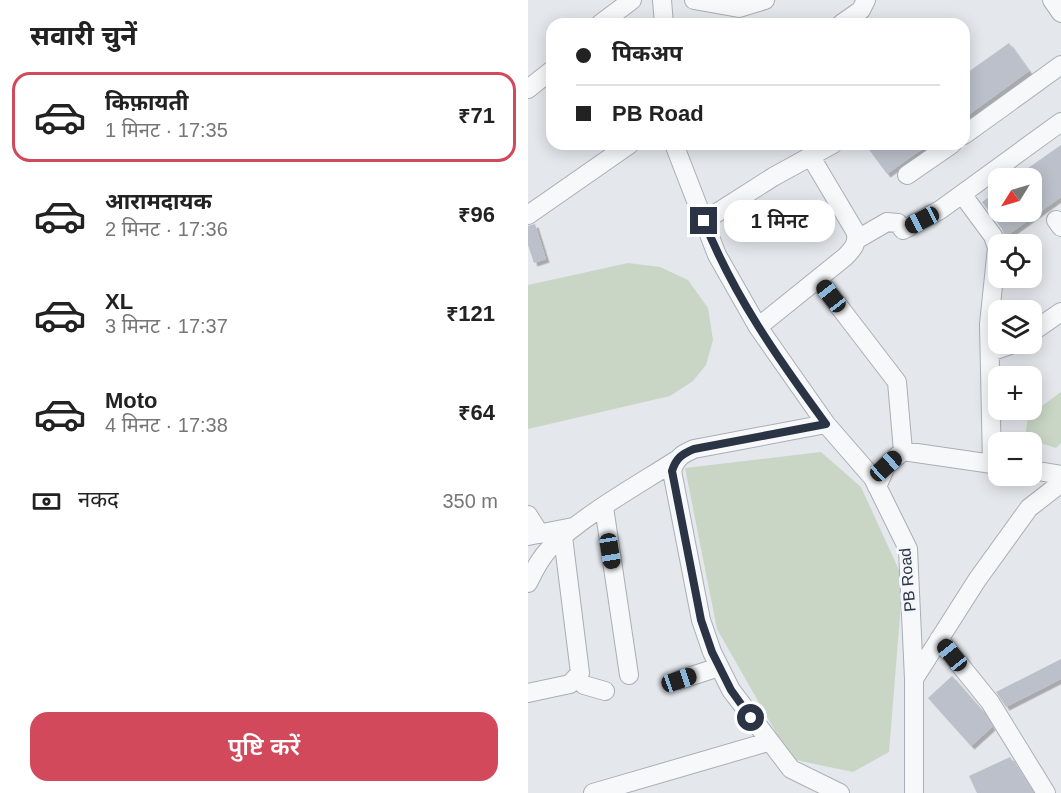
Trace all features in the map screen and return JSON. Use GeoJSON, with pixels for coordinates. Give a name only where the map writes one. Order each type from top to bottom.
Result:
{"type":"FeatureCollection","features":[{"type":"Feature","properties":{"kind":"street"},"geometry":{"type":"LineString","coordinates":[[608,18],[632,0]]}},
{"type":"Feature","properties":{"kind":"street"},"geometry":{"type":"LineString","coordinates":[[662,0],[664,18]]}},
{"type":"Feature","properties":{"kind":"street"},"geometry":{"type":"LineString","coordinates":[[694,0],[739,8],[765,0]]}},
{"type":"Feature","properties":{"kind":"street"},"geometry":{"type":"LineString","coordinates":[[850,18],[861,10],[866,0]]}},
{"type":"Feature","properties":{"kind":"street"},"geometry":{"type":"LineString","coordinates":[[1052,0],[1061,13]]}},
{"type":"Feature","properties":{"kind":"street"},"geometry":{"type":"LineString","coordinates":[[970,131],[1061,64]]}},
{"type":"Feature","properties":{"kind":"street"},"geometry":{"type":"LineString","coordinates":[[528,89],[546,75]]}},
{"type":"Feature","properties":{"kind":"street"},"geometry":{"type":"LineString","coordinates":[[856,240],[887,222],[898,223],[903,230],[940,210],[1061,122]]}},
{"type":"Feature","properties":{"kind":"street"},"geometry":{"type":"LineString","coordinates":[[528,215],[621,150]]}},
{"type":"Feature","properties":{"kind":"street","name":"PB Road"},"geometry":{"type":"LineString","coordinates":[[676,150],[717,255],[758,327],[826,424],[873,478],[908,549],[914,679],[914,793]]}},
{"type":"Feature","properties":{"kind":"street"},"geometry":{"type":"LineString","coordinates":[[704,221],[773,177],[823,150]]}},
{"type":"Feature","properties":{"kind":"street"},"geometry":{"type":"LineString","coordinates":[[907,175],[943,150]]}},
{"type":"Feature","properties":{"kind":"street"},"geometry":{"type":"LineString","coordinates":[[758,327],[853,250],[856,240],[855,231],[811,157]]}},
{"type":"Feature","properties":{"kind":"street"},"geometry":{"type":"LineString","coordinates":[[962,194],[993,236],[997,248],[992,300]]}},
{"type":"Feature","properties":{"kind":"street"},"geometry":{"type":"LineString","coordinates":[[818,279],[897,382],[903,451]]}},
{"type":"Feature","properties":{"kind":"street"},"geometry":{"type":"LineString","coordinates":[[1042,325],[1061,312]]}},
{"type":"Feature","properties":{"kind":"street"},"geometry":{"type":"LineString","coordinates":[[990,354],[994,432]]}},
{"type":"Feature","properties":{"kind":"street"},"geometry":{"type":"LineString","coordinates":[[528,583],[549,548],[604,507],[684,453],[694,449],[826,424]]}},
{"type":"Feature","properties":{"kind":"street"},"geometry":{"type":"LineString","coordinates":[[878,487],[886,466],[903,451],[988,464]]}},
{"type":"Feature","properties":{"kind":"street"},"geometry":{"type":"LineString","coordinates":[[675,461],[672,471],[701,620],[719,667],[731,690],[790,769],[840,793]]}},
{"type":"Feature","properties":{"kind":"street"},"geometry":{"type":"LineString","coordinates":[[1042,472],[1061,475]]}},
{"type":"Feature","properties":{"kind":"street"},"geometry":{"type":"LineString","coordinates":[[914,679],[977,580],[1029,508],[1061,483]]}},
{"type":"Feature","properties":{"kind":"street"},"geometry":{"type":"LineString","coordinates":[[604,507],[629,675]]}},
{"type":"Feature","properties":{"kind":"street"},"geometry":{"type":"LineString","coordinates":[[528,515],[534,535],[578,526]]}},
{"type":"Feature","properties":{"kind":"street"},"geometry":{"type":"LineString","coordinates":[[528,693],[562,686],[577,678],[580,673],[581,664],[563,537]]}},
{"type":"Feature","properties":{"kind":"street"},"geometry":{"type":"LineString","coordinates":[[939,639],[990,702],[1046,793]]}},
{"type":"Feature","properties":{"kind":"street"},"geometry":{"type":"LineString","coordinates":[[679,680],[719,667]]}},
{"type":"Feature","properties":{"kind":"street"},"geometry":{"type":"LineString","coordinates":[[577,678],[584,685],[605,691]]}},
{"type":"Feature","properties":{"kind":"street"},"geometry":{"type":"LineString","coordinates":[[593,793],[768,742]]}},
{"type":"Feature","properties":{"kind":"green space"},"geometry":{"type":"Polygon","coordinates":[[[628,263],[660,267],[688,280],[708,308],[713,340],[706,365],[693,381],[670,396],[528,429],[528,285],[628,263]]]}},
{"type":"Feature","properties":{"kind":"green space"},"geometry":{"type":"Polygon","coordinates":[[[1061,392],[1061,443],[1056,448],[1042,443],[1042,432],[1026,432],[1027,420],[1042,420],[1042,406],[1061,392]]]}},
{"type":"Feature","properties":{"kind":"green space"},"geometry":{"type":"Polygon","coordinates":[[[821,452],[861,487],[903,579],[889,752],[853,772],[791,759],[717,629],[685,468],[821,452]]]}},
{"type":"Feature","properties":{"kind":"building"},"geometry":{"type":"Polygon","coordinates":[[[1009,43],[1029,71],[970,114],[970,71],[1009,43]]]}},
{"type":"Feature","properties":{"kind":"building"},"geometry":{"type":"Polygon","coordinates":[[[1061,145],[1061,197],[1042,211],[1042,168],[1028,168],[1061,145]]]}},
{"type":"Feature","properties":{"kind":"building"},"geometry":{"type":"Polygon","coordinates":[[[869,150],[921,150],[887,174],[869,150]]]}},
{"type":"Feature","properties":{"kind":"building"},"geometry":{"type":"Polygon","coordinates":[[[988,198],[988,210],[982,202],[988,198]]]}},
{"type":"Feature","properties":{"kind":"building"},"geometry":{"type":"Polygon","coordinates":[[[997,222],[1026,222],[1009,234],[1004,234],[997,222]]]}},
{"type":"Feature","properties":{"kind":"building"},"geometry":{"type":"Polygon","coordinates":[[[535,224],[546,259],[534,263],[528,245],[528,226],[535,224]]]}},
{"type":"Feature","properties":{"kind":"building"},"geometry":{"type":"Polygon","coordinates":[[[1061,659],[1061,679],[1006,707],[996,692],[1061,659]]]}},
{"type":"Feature","properties":{"kind":"building"},"geometry":{"type":"Polygon","coordinates":[[[952,676],[981,709],[992,727],[971,746],[928,698],[952,676]]]}},
{"type":"Feature","properties":{"kind":"building"},"geometry":{"type":"Polygon","coordinates":[[[1010,757],[1033,793],[977,793],[969,776],[1010,757]]]}},
{"type":"Feature","properties":{"kind":"route"},"geometry":{"type":"LineString","coordinates":[[704,221],[717,255],[758,327],[826,424],[694,449],[684,453],[675,461],[672,471],[701,620],[712,652],[731,690],[751,718]]}}]}
